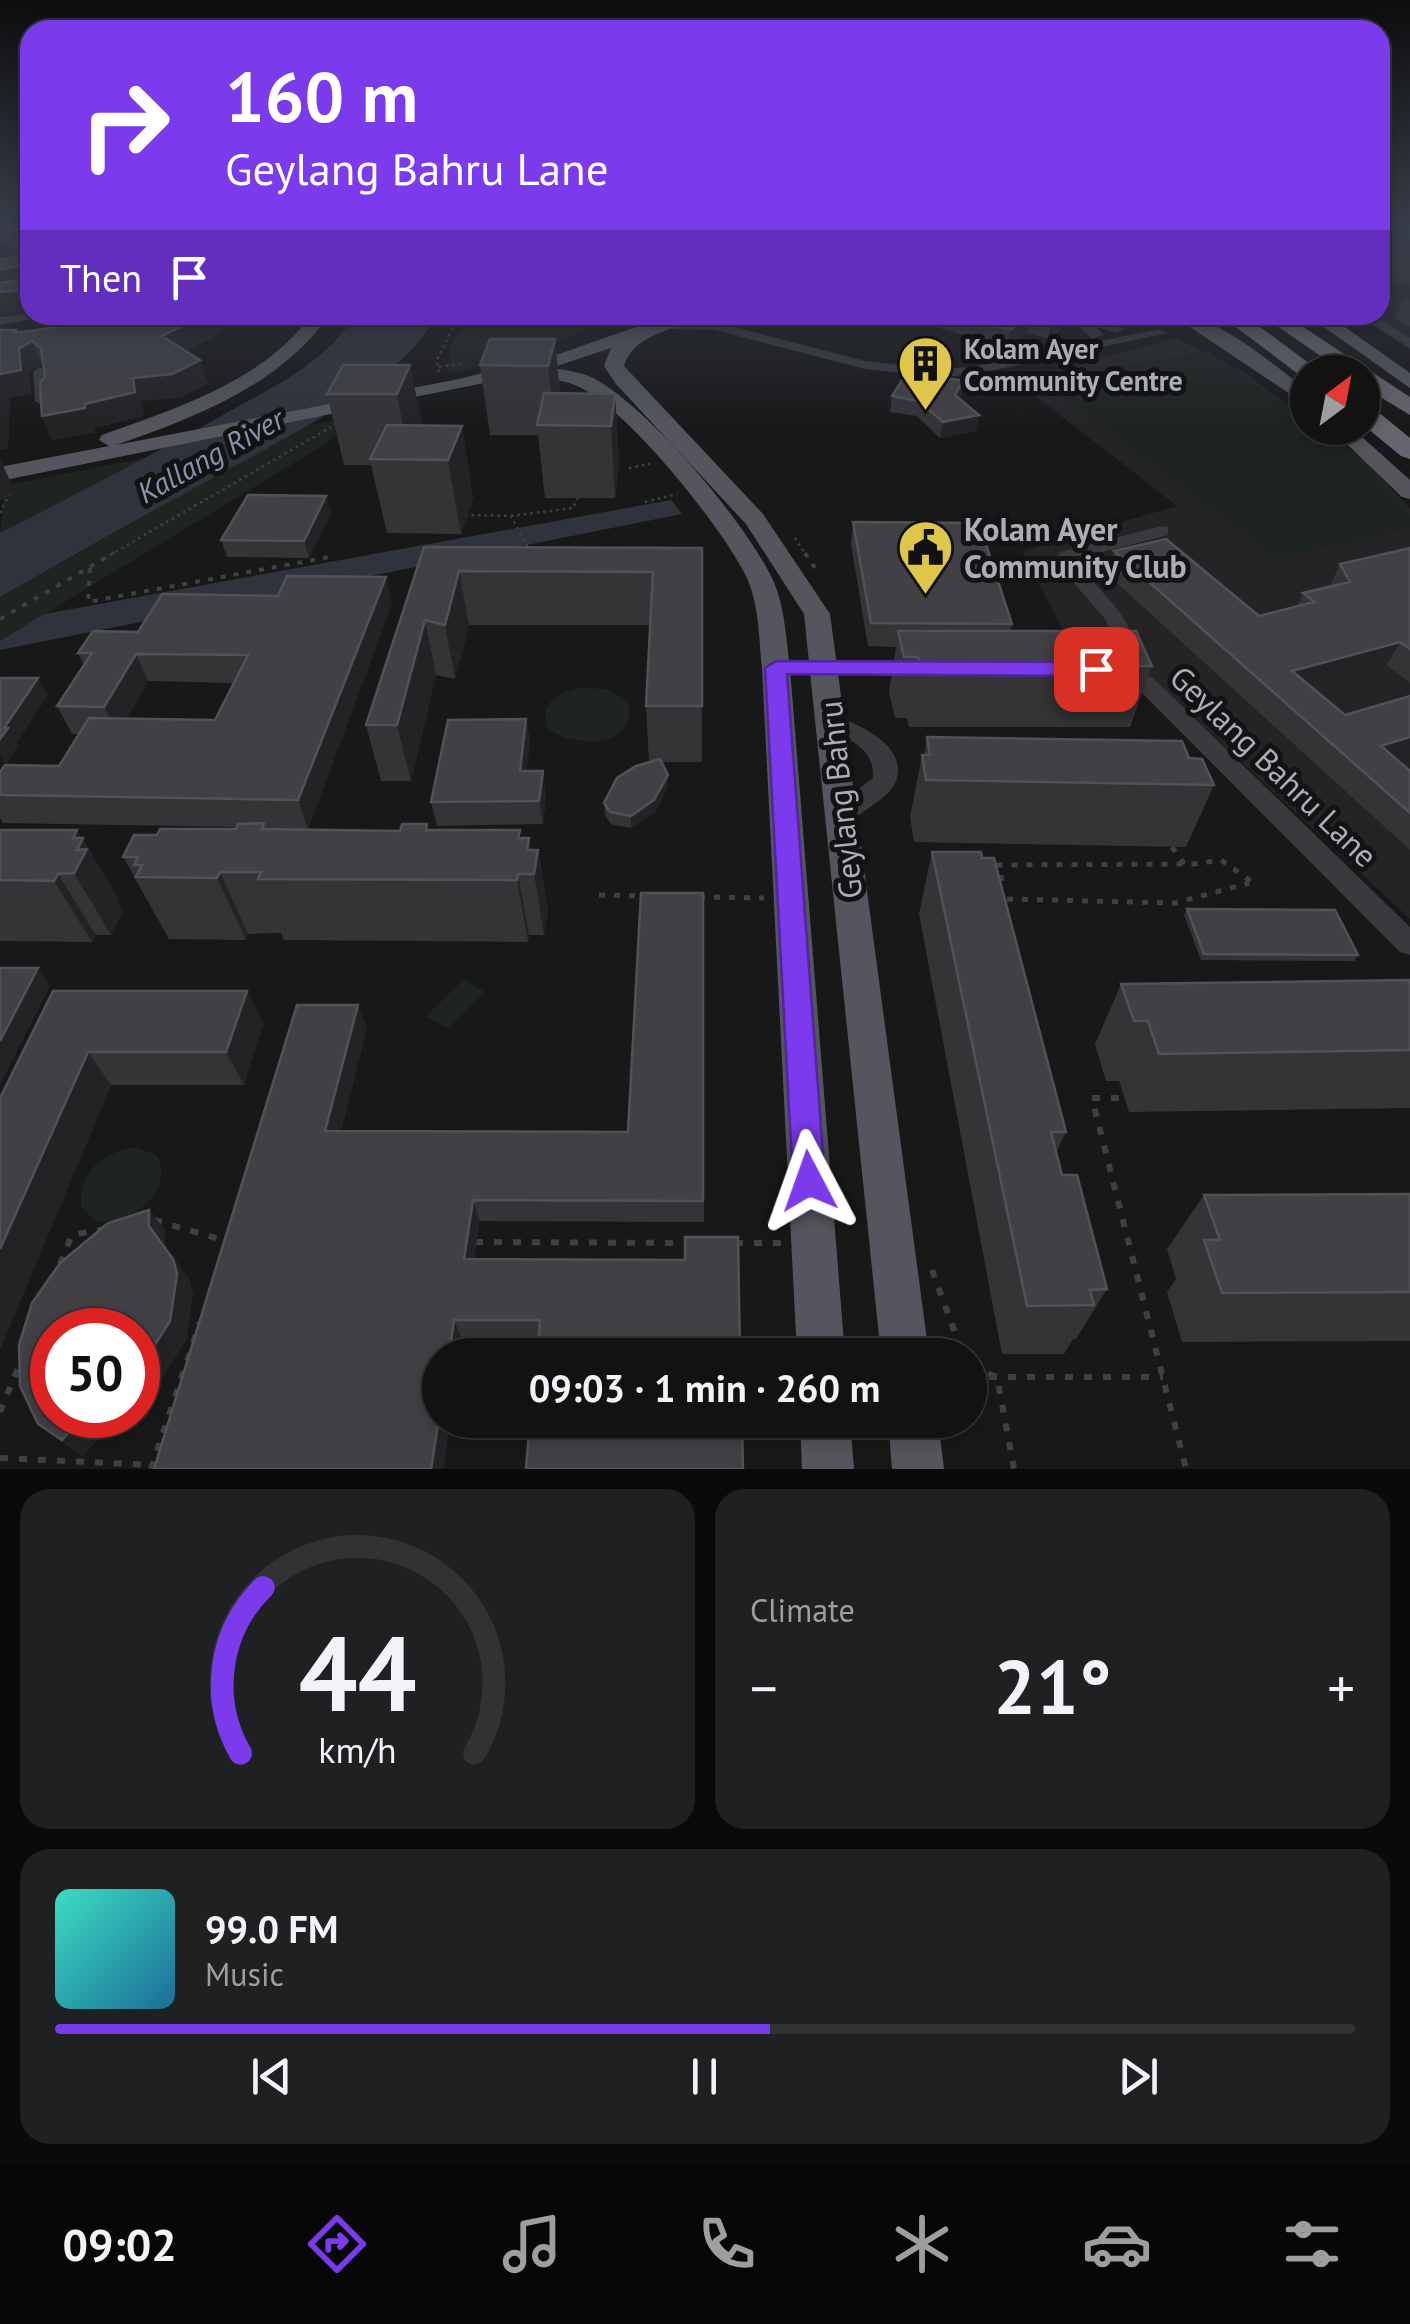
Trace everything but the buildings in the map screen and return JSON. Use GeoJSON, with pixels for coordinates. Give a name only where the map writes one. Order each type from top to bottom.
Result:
{"type":"FeatureCollection","features":[{"type":"Feature","properties":{"kind":"highway"},"geometry":{"type":"LineString","coordinates":[[1244,325],[1290,358]]}},
{"type":"Feature","properties":{"kind":"highway"},"geometry":{"type":"LineString","coordinates":[[1289,325],[1341,355]]}},
{"type":"Feature","properties":{"kind":"highway"},"geometry":{"type":"LineString","coordinates":[[1380,384],[1410,408]]}},
{"type":"Feature","properties":{"kind":"highway"},"geometry":{"type":"LineString","coordinates":[[1380,426],[1410,450]]}},
{"type":"Feature","properties":{"kind":"main road"},"geometry":{"type":"LineString","coordinates":[[6,477],[159,421],[261,370],[306,336],[313,325]]}},
{"type":"Feature","properties":{"kind":"main road"},"geometry":{"type":"LineString","coordinates":[[412,392],[650,325]]}},
{"type":"Feature","properties":{"kind":"main road"},"geometry":{"type":"LineString","coordinates":[[42,466],[515,372],[651,325]]}},
{"type":"Feature","properties":{"kind":"main road","name":"Geylang Bahru"},"geometry":{"type":"LineString","coordinates":[[653,325],[620,350],[614,366],[753,516],[799,578],[817,614],[903,1338]]}},
{"type":"Feature","properties":{"kind":"main road"},"geometry":{"type":"LineString","coordinates":[[1197,325],[1290,387]]}},
{"type":"Feature","properties":{"kind":"main road"},"geometry":{"type":"LineString","coordinates":[[1316,325],[1347,355]]}},
{"type":"Feature","properties":{"kind":"main road"},"geometry":{"type":"LineString","coordinates":[[1324,325],[1349,355]]}},
{"type":"Feature","properties":{"kind":"main road","name":"Geylang Bahru"},"geometry":{"type":"LineString","coordinates":[[515,372],[574,378],[613,399],[696,490],[734,537],[760,580],[776,668],[819,1338]]}},
{"type":"Feature","properties":{"kind":"main road"},"geometry":{"type":"LineString","coordinates":[[1380,372],[1410,382]]}},
{"type":"Feature","properties":{"kind":"main road"},"geometry":{"type":"LineString","coordinates":[[1359,445],[1410,492]]}},
{"type":"Feature","properties":{"kind":"main road"},"geometry":{"type":"LineString","coordinates":[[826,1438],[828,1469]]}},
{"type":"Feature","properties":{"kind":"main road"},"geometry":{"type":"LineString","coordinates":[[914,1438],[918,1469]]}},
{"type":"Feature","properties":{"kind":"street"},"geometry":{"type":"LineString","coordinates":[[684,325],[715,326],[865,365],[914,372],[972,370],[1160,334]]}},
{"type":"Feature","properties":{"kind":"street"},"geometry":{"type":"LineString","coordinates":[[758,325],[780,340]]}},
{"type":"Feature","properties":{"kind":"street"},"geometry":{"type":"LineString","coordinates":[[1379,325],[1410,344]]}},
{"type":"Feature","properties":{"kind":"street"},"geometry":{"type":"LineString","coordinates":[[1087,349],[1076,341],[1097,335]]}},
{"type":"Feature","properties":{"kind":"street"},"geometry":{"type":"LineString","coordinates":[[40,371],[43,401]]}},
{"type":"Feature","properties":{"kind":"street"},"geometry":{"type":"LineString","coordinates":[[1121,673],[1128,656],[1120,625],[1066,562],[1067,556],[1162,531]]}},
{"type":"Feature","properties":{"kind":"street"},"geometry":{"type":"LineString","coordinates":[[760,580],[799,578]]}},
{"type":"Feature","properties":{"kind":"street"},"geometry":{"type":"LineString","coordinates":[[776,668],[938,669]]}},
{"type":"Feature","properties":{"kind":"street","name":"Geylang Bahru Lane"},"geometry":{"type":"LineString","coordinates":[[1096,669],[1121,673],[1145,683],[1410,944]]}},
{"type":"Feature","properties":{"kind":"street"},"geometry":{"type":"LineString","coordinates":[[830,723],[878,746],[888,765],[885,780],[840,816]]}},
{"type":"Feature","properties":{"kind":"path"},"geometry":{"type":"LineString","coordinates":[[439,367],[438,356],[454,325]]}},
{"type":"Feature","properties":{"kind":"path"},"geometry":{"type":"LineString","coordinates":[[0,618],[332,426]]}},
{"type":"Feature","properties":{"kind":"path"},"geometry":{"type":"LineString","coordinates":[[0,513],[10,498],[6,477]]}},
{"type":"Feature","properties":{"kind":"path"},"geometry":{"type":"LineString","coordinates":[[645,502],[696,490]]}},
{"type":"Feature","properties":{"kind":"path"},"geometry":{"type":"LineString","coordinates":[[465,515],[512,516],[573,508],[578,498]]}},
{"type":"Feature","properties":{"kind":"path"},"geometry":{"type":"LineString","coordinates":[[512,516],[533,556]]}},
{"type":"Feature","properties":{"kind":"path"},"geometry":{"type":"LineString","coordinates":[[90,566],[88,602],[329,557]]}},
{"type":"Feature","properties":{"kind":"path"},"geometry":{"type":"LineString","coordinates":[[1172,847],[1184,864]]}},
{"type":"Feature","properties":{"kind":"path"},"geometry":{"type":"LineString","coordinates":[[1002,882],[998,865],[1184,864],[1222,860],[1252,882],[1175,903],[1007,898]]}},
{"type":"Feature","properties":{"kind":"path"},"geometry":{"type":"LineString","coordinates":[[599,895],[654,896]]}},
{"type":"Feature","properties":{"kind":"path"},"geometry":{"type":"LineString","coordinates":[[690,897],[764,898]]}},
{"type":"Feature","properties":{"kind":"path"},"geometry":{"type":"LineString","coordinates":[[1119,1098],[1092,1098],[1186,1469]]}},
{"type":"Feature","properties":{"kind":"path"},"geometry":{"type":"LineString","coordinates":[[146,1222],[168,1222],[226,1242],[246,1242]]}},
{"type":"Feature","properties":{"kind":"path"},"geometry":{"type":"LineString","coordinates":[[58,1270],[72,1234],[109,1228]]}},
{"type":"Feature","properties":{"kind":"path"},"geometry":{"type":"LineString","coordinates":[[220,1260],[226,1242]]}},
{"type":"Feature","properties":{"kind":"path"},"geometry":{"type":"LineString","coordinates":[[458,1242],[691,1243]]}},
{"type":"Feature","properties":{"kind":"path"},"geometry":{"type":"LineString","coordinates":[[730,1243],[788,1243]]}},
{"type":"Feature","properties":{"kind":"path"},"geometry":{"type":"LineString","coordinates":[[0,1458],[152,1467],[202,1316]]}},
{"type":"Feature","properties":{"kind":"path"},"geometry":{"type":"LineString","coordinates":[[0,1412],[22,1359]]}},
{"type":"Feature","properties":{"kind":"path"},"geometry":{"type":"LineString","coordinates":[[987,1374],[996,1377]]}},
{"type":"Feature","properties":{"kind":"path"},"geometry":{"type":"LineString","coordinates":[[987,1377],[1163,1377]]}},
{"type":"Feature","properties":{"kind":"path"},"geometry":{"type":"LineString","coordinates":[[996,1377],[1014,1469]]}},
{"type":"Feature","properties":{"kind":"shaded area"},"geometry":{"type":"Polygon","coordinates":[[[1390,294],[1410,294],[1410,350],[1374,325],[1390,325],[1390,294]]]}},
{"type":"Feature","properties":{"kind":"shaded area"},"geometry":{"type":"Polygon","coordinates":[[[462,325],[604,325],[464,371],[446,372],[450,349],[462,325]]]}},
{"type":"Feature","properties":{"kind":"shaded area"},"geometry":{"type":"Polygon","coordinates":[[[1175,338],[1247,374],[1290,406],[1290,445],[1343,445],[1362,458],[1410,508],[1410,919],[1149,676],[1103,659],[1076,656],[1022,551],[1177,506],[1016,381],[1175,338]]]}},
{"type":"Feature","properties":{"kind":"shaded area"},"geometry":{"type":"Polygon","coordinates":[[[1208,351],[1290,409],[1290,445],[1342,445],[1349,450],[1410,517],[1410,528],[1278,558],[1042,381],[1208,351]]]}},
{"type":"Feature","properties":{"kind":"shaded area"},"geometry":{"type":"Polygon","coordinates":[[[358,415],[327,443],[0,641],[0,597],[303,427],[358,415]]]}},
{"type":"Feature","properties":{"kind":"shaded area"},"geometry":{"type":"Polygon","coordinates":[[[149,457],[0,533],[4,486],[149,457]]]}},
{"type":"Feature","properties":{"kind":"shaded area"},"geometry":{"type":"Polygon","coordinates":[[[583,687],[610,690],[628,703],[629,718],[623,729],[614,736],[586,741],[558,735],[548,728],[546,711],[554,699],[583,687]]]}},
{"type":"Feature","properties":{"kind":"shaded area"},"geometry":{"type":"Polygon","coordinates":[[[464,979],[484,992],[448,1029],[426,1016],[464,979]]]}},
{"type":"Feature","properties":{"kind":"shaded area"},"geometry":{"type":"Polygon","coordinates":[[[135,1147],[157,1155],[161,1169],[155,1194],[135,1212],[109,1221],[95,1221],[81,1206],[88,1174],[104,1159],[135,1147]]]}},
{"type":"Feature","properties":{"kind":"water","name":"Kallang River"},"geometry":{"type":"Polygon","coordinates":[[[348,325],[429,325],[395,365],[332,411],[0,597],[0,533],[254,398],[311,363],[348,325]]]}},
{"type":"Feature","properties":{"kind":"water"},"geometry":{"type":"Polygon","coordinates":[[[671,500],[682,514],[0,650],[0,641],[44,614],[671,500]]]}},
{"type":"Feature","properties":{"kind":"place","name":"Kolam Ayer Community Centre"},"geometry":{"type":"Point","coordinates":[925,413]}},
{"type":"Feature","properties":{"kind":"place","name":"Kolam Ayer Community Club"},"geometry":{"type":"Point","coordinates":[925,596]}},
{"type":"Feature","properties":{"kind":"route"},"geometry":{"type":"LineString","coordinates":[[809,1181],[776,668],[1096,669]]}}]}
